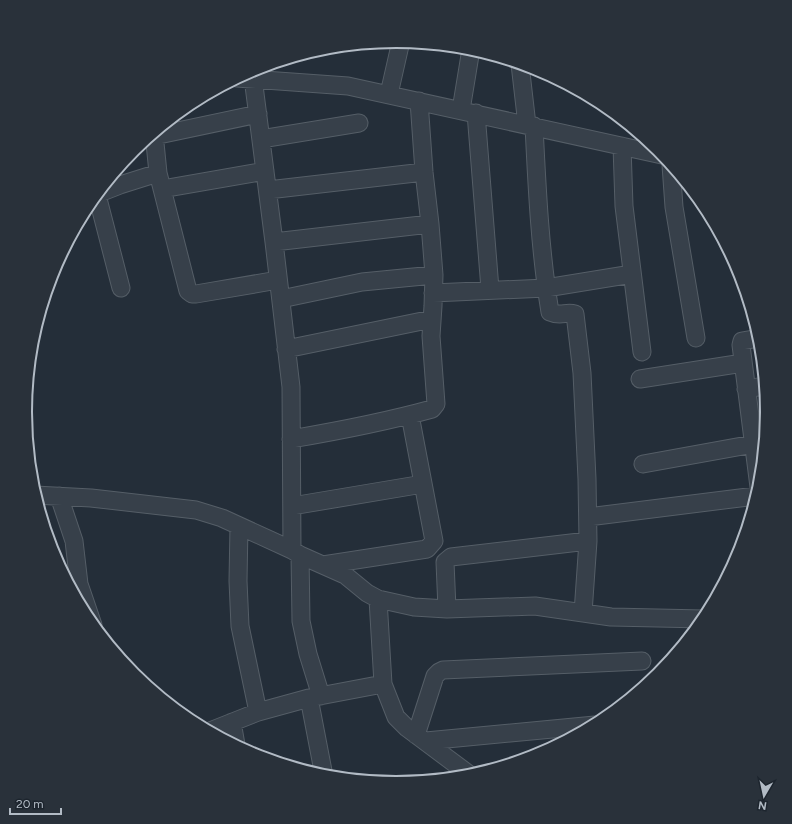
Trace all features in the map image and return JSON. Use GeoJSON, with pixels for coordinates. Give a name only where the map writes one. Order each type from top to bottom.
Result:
{"type":"FeatureCollection","features":[{"type":"Feature","properties":{"kind":"street"},"geometry":{"type":"LineString","coordinates":[[389,94],[399,48]]}},
{"type":"Feature","properties":{"kind":"street"},"geometry":{"type":"LineString","coordinates":[[471,56],[468,112],[490,289]]}},
{"type":"Feature","properties":{"kind":"street"},"geometry":{"type":"LineString","coordinates":[[521,70],[530,126],[546,288],[550,312],[557,315],[575,314],[582,372],[588,517],[588,541],[583,614]]}},
{"type":"Feature","properties":{"kind":"street"},"geometry":{"type":"LineString","coordinates":[[255,77],[348,86],[650,152]]}},
{"type":"Feature","properties":{"kind":"street"},"geometry":{"type":"LineString","coordinates":[[249,80],[258,114],[291,387],[292,506],[301,621],[315,697],[323,769]]}},
{"type":"Feature","properties":{"kind":"street"},"geometry":{"type":"LineString","coordinates":[[291,439],[349,429],[410,415],[432,409],[436,404],[431,336],[434,275],[424,172],[420,101]]}},
{"type":"Feature","properties":{"kind":"street"},"geometry":{"type":"LineString","coordinates":[[161,134],[258,114]]}},
{"type":"Feature","properties":{"kind":"street"},"geometry":{"type":"LineString","coordinates":[[261,139],[359,124]]}},
{"type":"Feature","properties":{"kind":"street"},"geometry":{"type":"LineString","coordinates":[[155,139],[160,181],[188,290],[192,294],[196,294],[278,280]]}},
{"type":"Feature","properties":{"kind":"street"},"geometry":{"type":"LineString","coordinates":[[622,146],[624,206],[642,352]]}},
{"type":"Feature","properties":{"kind":"street"},"geometry":{"type":"LineString","coordinates":[[107,189],[120,184],[265,171]]}},
{"type":"Feature","properties":{"kind":"street"},"geometry":{"type":"LineString","coordinates":[[268,190],[424,172]]}},
{"type":"Feature","properties":{"kind":"street"},"geometry":{"type":"LineString","coordinates":[[672,174],[674,207],[696,338]]}},
{"type":"Feature","properties":{"kind":"street"},"geometry":{"type":"LineString","coordinates":[[99,202],[121,288]]}},
{"type":"Feature","properties":{"kind":"street"},"geometry":{"type":"LineString","coordinates":[[274,242],[430,224]]}},
{"type":"Feature","properties":{"kind":"street"},"geometry":{"type":"LineString","coordinates":[[433,293],[490,289],[546,288],[632,274]]}},
{"type":"Feature","properties":{"kind":"street"},"geometry":{"type":"LineString","coordinates":[[281,299],[362,282],[434,275]]}},
{"type":"Feature","properties":{"kind":"street"},"geometry":{"type":"LineString","coordinates":[[286,349],[432,319]]}},
{"type":"Feature","properties":{"kind":"street"},"geometry":{"type":"LineString","coordinates":[[753,339],[742,341],[741,345],[746,389],[759,441]]}},
{"type":"Feature","properties":{"kind":"street"},"geometry":{"type":"LineString","coordinates":[[640,379],[743,364]]}},
{"type":"Feature","properties":{"kind":"street"},"geometry":{"type":"LineString","coordinates":[[746,389],[759,387]]}},
{"type":"Feature","properties":{"kind":"street"},"geometry":{"type":"LineString","coordinates":[[323,565],[427,549],[434,541],[410,415]]}},
{"type":"Feature","properties":{"kind":"street"},"geometry":{"type":"LineString","coordinates":[[643,464],[758,443]]}},
{"type":"Feature","properties":{"kind":"street"},"geometry":{"type":"LineString","coordinates":[[292,506],[423,484]]}},
{"type":"Feature","properties":{"kind":"street"},"geometry":{"type":"LineString","coordinates":[[42,495],[91,498],[196,510],[222,518],[345,575],[378,599],[414,607],[447,609],[535,606],[611,617],[696,619]]}},
{"type":"Feature","properties":{"kind":"street"},"geometry":{"type":"LineString","coordinates":[[59,496],[74,541],[82,595]]}},
{"type":"Feature","properties":{"kind":"street"},"geometry":{"type":"LineString","coordinates":[[588,517],[750,497]]}},
{"type":"Feature","properties":{"kind":"street"},"geometry":{"type":"LineString","coordinates":[[239,526],[238,581],[240,626],[258,712]]}},
{"type":"Feature","properties":{"kind":"street"},"geometry":{"type":"LineString","coordinates":[[447,609],[445,562],[451,556],[588,541]]}},
{"type":"Feature","properties":{"kind":"street"},"geometry":{"type":"LineString","coordinates":[[378,599],[383,684],[396,717],[407,728],[463,770]]}},
{"type":"Feature","properties":{"kind":"street"},"geometry":{"type":"LineString","coordinates":[[421,738],[435,676],[443,670],[642,661]]}},
{"type":"Feature","properties":{"kind":"street"},"geometry":{"type":"LineString","coordinates":[[217,729],[258,712],[315,697],[383,684]]}},
{"type":"Feature","properties":{"kind":"street"},"geometry":{"type":"LineString","coordinates":[[232,722],[235,738]]}},
{"type":"Feature","properties":{"kind":"street"},"geometry":{"type":"LineString","coordinates":[[421,738],[580,726]]}}]}
